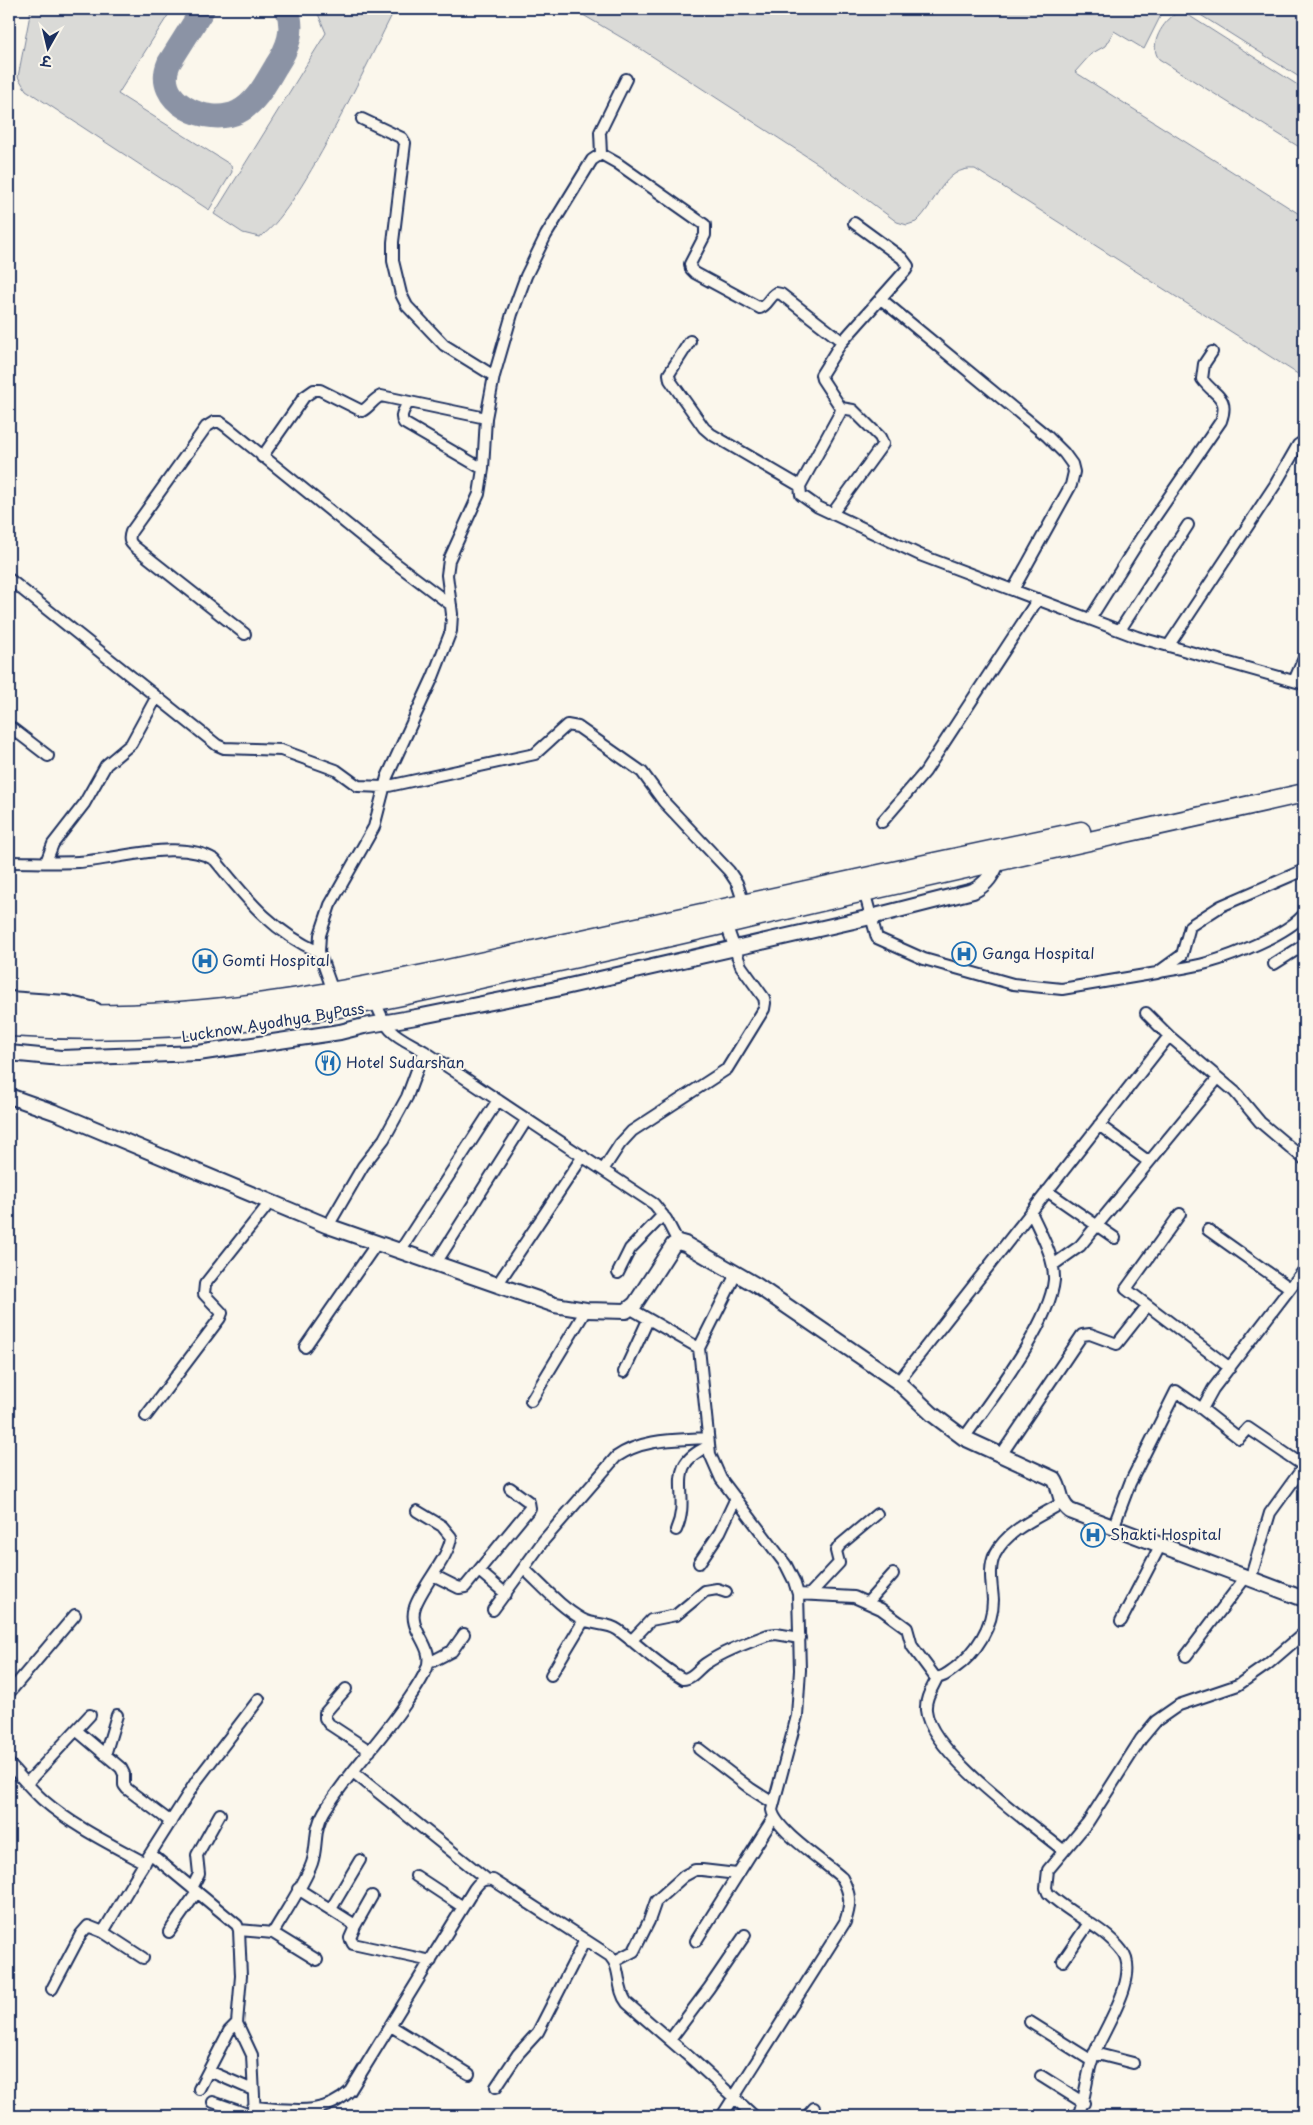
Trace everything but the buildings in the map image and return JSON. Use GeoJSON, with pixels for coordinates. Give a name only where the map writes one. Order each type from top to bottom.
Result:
{"type":"FeatureCollection","features":[{"type":"Feature","properties":{"kind":"highway"},"geometry":{"type":"LineString","coordinates":[[9,1011],[68,1015],[110,1023],[222,1024],[336,1000],[476,963],[1304,783]]}},
{"type":"Feature","properties":{"kind":"highway"},"geometry":{"type":"LineString","coordinates":[[336,1000],[376,1002],[612,951],[864,891],[1304,793]]}},
{"type":"Feature","properties":{"kind":"highway"},"geometry":{"type":"LineString","coordinates":[[9,1027],[68,1031],[110,1023]]}},
{"type":"Feature","properties":{"kind":"street"},"geometry":{"type":"LineString","coordinates":[[601,154],[600,132],[626,79]]}},
{"type":"Feature","properties":{"kind":"street"},"geometry":{"type":"LineString","coordinates":[[362,119],[402,138],[405,142],[393,242],[393,261],[401,294],[407,306],[444,345],[494,376]]}},
{"type":"Feature","properties":{"kind":"street"},"geometry":{"type":"LineString","coordinates":[[601,154],[705,225],[705,235],[690,264],[691,269],[695,273],[760,308],[766,306],[772,295],[776,293],[781,294],[839,339],[841,343]]}},
{"type":"Feature","properties":{"kind":"street"},"geometry":{"type":"LineString","coordinates":[[336,1000],[319,952],[320,935],[330,905],[374,827],[390,770],[433,677],[451,631],[451,604],[447,575],[449,560],[477,502],[483,469],[486,418],[494,376],[512,314],[538,251],[592,160],[601,154]]}},
{"type":"Feature","properties":{"kind":"street"},"geometry":{"type":"LineString","coordinates":[[854,223],[906,262],[906,270],[841,343],[821,375],[841,408],[800,486],[801,495],[818,507],[920,555],[1038,600],[1120,630],[1304,684]]}},
{"type":"Feature","properties":{"kind":"street"},"geometry":{"type":"LineString","coordinates":[[881,299],[1047,436],[1072,464],[1074,472],[1071,485],[1013,590]]}},
{"type":"Feature","properties":{"kind":"street"},"geometry":{"type":"LineString","coordinates":[[690,342],[669,374],[670,380],[704,428],[711,434],[800,486]]}},
{"type":"Feature","properties":{"kind":"street"},"geometry":{"type":"LineString","coordinates":[[1090,619],[1142,536],[1221,421],[1225,411],[1224,402],[1202,379],[1204,364],[1212,352]]}},
{"type":"Feature","properties":{"kind":"street"},"geometry":{"type":"LineString","coordinates":[[262,457],[304,397],[314,390],[320,390],[362,411],[376,398],[381,396],[486,418]]}},
{"type":"Feature","properties":{"kind":"street"},"geometry":{"type":"LineString","coordinates":[[408,403],[402,414],[401,420],[404,423],[483,469]]}},
{"type":"Feature","properties":{"kind":"street"},"geometry":{"type":"LineString","coordinates":[[832,514],[883,444],[880,437],[853,410],[841,408]]}},
{"type":"Feature","properties":{"kind":"street"},"geometry":{"type":"LineString","coordinates":[[245,634],[131,544],[129,538],[131,532],[210,424],[214,422],[220,422],[390,560],[451,604]]}},
{"type":"Feature","properties":{"kind":"street"},"geometry":{"type":"LineString","coordinates":[[1169,645],[1275,485],[1298,446],[1304,441]]}},
{"type":"Feature","properties":{"kind":"street"},"geometry":{"type":"LineString","coordinates":[[1120,630],[1188,525]]}},
{"type":"Feature","properties":{"kind":"street"},"geometry":{"type":"LineString","coordinates":[[9,579],[217,746],[224,748],[280,750],[336,770],[358,786],[384,787],[535,754],[567,726],[578,727],[642,772],[664,802],[730,871],[737,883],[744,904]]}},
{"type":"Feature","properties":{"kind":"street"},"geometry":{"type":"LineString","coordinates":[[882,822],[925,772],[1038,600]]}},
{"type":"Feature","properties":{"kind":"street"},"geometry":{"type":"LineString","coordinates":[[1294,681],[1304,658]]}},
{"type":"Feature","properties":{"kind":"street"},"geometry":{"type":"LineString","coordinates":[[46,862],[53,844],[84,804],[106,765],[131,744],[156,698]]}},
{"type":"Feature","properties":{"kind":"street"},"geometry":{"type":"LineString","coordinates":[[9,726],[48,756]]}},
{"type":"Feature","properties":{"kind":"street"},"geometry":{"type":"LineString","coordinates":[[9,862],[79,862],[179,849],[206,854],[215,860],[258,912],[296,942],[319,952]]}},
{"type":"Feature","properties":{"kind":"street","name":"Lucknow Ayodhya ByPass"},"geometry":{"type":"LineString","coordinates":[[9,1053],[60,1058],[198,1053],[340,1032],[556,989],[973,892],[983,886],[992,876],[998,861]]}},
{"type":"Feature","properties":{"kind":"street"},"geometry":{"type":"LineString","coordinates":[[1157,973],[1182,955],[1190,926],[1220,906],[1304,870]]}},
{"type":"Feature","properties":{"kind":"street"},"geometry":{"type":"LineString","coordinates":[[864,891],[877,938],[924,959],[1013,984],[1062,990],[1207,963],[1268,939],[1298,922],[1304,914]]}},
{"type":"Feature","properties":{"kind":"street"},"geometry":{"type":"LineString","coordinates":[[603,1170],[620,1144],[632,1131],[727,1069],[764,1009],[764,998],[744,972],[726,924]]}},
{"type":"Feature","properties":{"kind":"street"},"geometry":{"type":"LineString","coordinates":[[1274,964],[1304,945]]}},
{"type":"Feature","properties":{"kind":"street"},"geometry":{"type":"LineString","coordinates":[[9,999],[66,1003],[110,1023]]}},
{"type":"Feature","properties":{"kind":"street"},"geometry":{"type":"LineString","coordinates":[[376,1002],[384,1022],[396,1035],[424,1050],[654,1204],[663,1215],[678,1242],[764,1290],[898,1382],[932,1414],[964,1438],[1054,1479],[1058,1484],[1062,1503],[1070,1511],[1304,1599]]}},
{"type":"Feature","properties":{"kind":"street"},"geometry":{"type":"LineString","coordinates":[[1146,1013],[1169,1036],[1235,1092],[1260,1122],[1304,1159]]}},
{"type":"Feature","properties":{"kind":"street"},"geometry":{"type":"LineString","coordinates":[[898,1382],[1169,1036]]}},
{"type":"Feature","properties":{"kind":"street"},"geometry":{"type":"LineString","coordinates":[[328,1226],[363,1166],[384,1138],[410,1090],[424,1050]]}},
{"type":"Feature","properties":{"kind":"street"},"geometry":{"type":"LineString","coordinates":[[1053,1265],[1080,1246],[1218,1078]]}},
{"type":"Feature","properties":{"kind":"street"},"geometry":{"type":"LineString","coordinates":[[9,1096],[57,1113],[328,1226],[555,1305],[620,1313],[631,1309],[669,1249],[678,1242]]}},
{"type":"Feature","properties":{"kind":"street"},"geometry":{"type":"LineString","coordinates":[[400,1251],[498,1100]]}},
{"type":"Feature","properties":{"kind":"street"},"geometry":{"type":"LineString","coordinates":[[436,1264],[527,1119]]}},
{"type":"Feature","properties":{"kind":"street"},"geometry":{"type":"LineString","coordinates":[[1099,1125],[1149,1162]]}},
{"type":"Feature","properties":{"kind":"street"},"geometry":{"type":"LineString","coordinates":[[497,1285],[583,1156]]}},
{"type":"Feature","properties":{"kind":"street"},"geometry":{"type":"LineString","coordinates":[[1048,1191],[1116,1238]]}},
{"type":"Feature","properties":{"kind":"street"},"geometry":{"type":"LineString","coordinates":[[146,1416],[220,1318],[222,1313],[219,1308],[204,1294],[205,1284],[270,1201]]}},
{"type":"Feature","properties":{"kind":"street"},"geometry":{"type":"LineString","coordinates":[[964,1438],[1034,1333],[1046,1307],[1054,1281],[1053,1265],[1031,1212]]}},
{"type":"Feature","properties":{"kind":"street"},"geometry":{"type":"LineString","coordinates":[[1180,1214],[1126,1289],[1230,1368]]}},
{"type":"Feature","properties":{"kind":"street"},"geometry":{"type":"LineString","coordinates":[[618,1273],[630,1249],[663,1215]]}},
{"type":"Feature","properties":{"kind":"street"},"geometry":{"type":"LineString","coordinates":[[1208,1230],[1290,1288]]}},
{"type":"Feature","properties":{"kind":"street"},"geometry":{"type":"LineString","coordinates":[[305,1347],[377,1243]]}},
{"type":"Feature","properties":{"kind":"street"},"geometry":{"type":"LineString","coordinates":[[1202,1409],[1213,1389],[1304,1271]]}},
{"type":"Feature","properties":{"kind":"street"},"geometry":{"type":"LineString","coordinates":[[722,2116],[844,1922],[849,1910],[849,1894],[842,1878],[782,1828],[774,1817],[773,1803],[798,1716],[800,1638],[798,1594],[786,1565],[716,1470],[708,1442],[699,1348],[736,1274]]}},
{"type":"Feature","properties":{"kind":"street"},"geometry":{"type":"LineString","coordinates":[[1000,1455],[1082,1335],[1090,1334],[1117,1344],[1146,1306]]}},
{"type":"Feature","properties":{"kind":"street"},"geometry":{"type":"LineString","coordinates":[[631,1309],[699,1348]]}},
{"type":"Feature","properties":{"kind":"street"},"geometry":{"type":"LineString","coordinates":[[531,1401],[586,1310]]}},
{"type":"Feature","properties":{"kind":"street"},"geometry":{"type":"LineString","coordinates":[[624,1372],[648,1320]]}},
{"type":"Feature","properties":{"kind":"street"},"geometry":{"type":"LineString","coordinates":[[1113,1528],[1130,1483],[1176,1391],[1239,1438],[1248,1428],[1304,1466],[1270,1513],[1248,1579],[1186,1656]]}},
{"type":"Feature","properties":{"kind":"street"},"geometry":{"type":"LineString","coordinates":[[676,1530],[682,1513],[682,1470],[691,1456],[708,1442]]}},
{"type":"Feature","properties":{"kind":"street"},"geometry":{"type":"LineString","coordinates":[[493,1610],[556,1526],[616,1457],[627,1449],[641,1444],[708,1442]]}},
{"type":"Feature","properties":{"kind":"street"},"geometry":{"type":"LineString","coordinates":[[433,1574],[462,1588],[479,1571],[530,1508],[529,1502],[510,1488]]}},
{"type":"Feature","properties":{"kind":"street"},"geometry":{"type":"LineString","coordinates":[[700,1563],[720,1532],[736,1498]]}},
{"type":"Feature","properties":{"kind":"street"},"geometry":{"type":"LineString","coordinates":[[1062,1503],[1008,1536],[1001,1545],[993,1560],[992,1609],[983,1636],[961,1664],[937,1678],[926,1700],[928,1720],[933,1732],[962,1765],[1064,1851]]}},
{"type":"Feature","properties":{"kind":"street"},"geometry":{"type":"LineString","coordinates":[[273,1933],[312,1864],[316,1829],[319,1820],[339,1788],[396,1719],[422,1680],[429,1663],[427,1648],[416,1630],[414,1615],[422,1592],[448,1546],[451,1536],[442,1526],[417,1511]]}},
{"type":"Feature","properties":{"kind":"street"},"geometry":{"type":"LineString","coordinates":[[810,1594],[839,1562],[836,1551],[840,1545],[877,1514]]}},
{"type":"Feature","properties":{"kind":"street"},"geometry":{"type":"LineString","coordinates":[[1121,1621],[1160,1546]]}},
{"type":"Feature","properties":{"kind":"street"},"geometry":{"type":"LineString","coordinates":[[524,1569],[552,1598],[584,1620],[594,1624],[608,1624],[617,1629],[679,1676],[687,1679],[706,1663],[721,1654],[768,1635],[776,1634],[800,1638]]}},
{"type":"Feature","properties":{"kind":"street"},"geometry":{"type":"LineString","coordinates":[[479,1571],[506,1594]]}},
{"type":"Feature","properties":{"kind":"street"},"geometry":{"type":"LineString","coordinates":[[868,1602],[893,1574]]}},
{"type":"Feature","properties":{"kind":"street"},"geometry":{"type":"LineString","coordinates":[[631,1641],[652,1620],[676,1615],[704,1591],[716,1589],[726,1592]]}},
{"type":"Feature","properties":{"kind":"street"},"geometry":{"type":"LineString","coordinates":[[798,1594],[854,1597],[868,1602],[904,1625],[908,1631],[912,1646],[937,1678]]}},
{"type":"Feature","properties":{"kind":"street"},"geometry":{"type":"LineString","coordinates":[[9,1693],[75,1615]]}},
{"type":"Feature","properties":{"kind":"street"},"geometry":{"type":"LineString","coordinates":[[551,1675],[584,1620]]}},
{"type":"Feature","properties":{"kind":"street"},"geometry":{"type":"LineString","coordinates":[[1078,2116],[1084,2102],[1093,2057],[1119,2001],[1127,1972],[1127,1962],[1123,1952],[1090,1923],[1052,1897],[1046,1888],[1048,1870],[1088,1822],[1142,1739],[1156,1721],[1179,1705],[1238,1685],[1268,1664],[1304,1633]]}},
{"type":"Feature","properties":{"kind":"street"},"geometry":{"type":"LineString","coordinates":[[429,1663],[452,1651],[464,1634]]}},
{"type":"Feature","properties":{"kind":"street"},"geometry":{"type":"LineString","coordinates":[[346,1689],[325,1713],[325,1718],[329,1724],[370,1751]]}},
{"type":"Feature","properties":{"kind":"street"},"geometry":{"type":"LineString","coordinates":[[103,1932],[197,1780],[259,1699]]}},
{"type":"Feature","properties":{"kind":"street"},"geometry":{"type":"LineString","coordinates":[[27,1783],[90,1715]]}},
{"type":"Feature","properties":{"kind":"street"},"geometry":{"type":"LineString","coordinates":[[105,1755],[117,1715]]}},
{"type":"Feature","properties":{"kind":"street"},"geometry":{"type":"LineString","coordinates":[[76,1730],[123,1771],[124,1785],[127,1789],[171,1822]]}},
{"type":"Feature","properties":{"kind":"street"},"geometry":{"type":"LineString","coordinates":[[699,1749],[751,1790],[773,1803]]}},
{"type":"Feature","properties":{"kind":"street"},"geometry":{"type":"LineString","coordinates":[[9,1764],[44,1800],[65,1816],[103,1841],[145,1863]]}},
{"type":"Feature","properties":{"kind":"street"},"geometry":{"type":"LineString","coordinates":[[352,1772],[485,1878],[493,1880],[585,1940],[615,1962],[622,1996],[754,2116]]}},
{"type":"Feature","properties":{"kind":"street"},"geometry":{"type":"LineString","coordinates":[[169,1932],[195,1890],[199,1874],[197,1855],[220,1814]]}},
{"type":"Feature","properties":{"kind":"street"},"geometry":{"type":"LineString","coordinates":[[696,1941],[774,1817]]}},
{"type":"Feature","properties":{"kind":"street"},"geometry":{"type":"LineString","coordinates":[[151,1854],[237,1925],[239,1930],[240,1976],[237,2023],[252,2055],[254,2113]]}},
{"type":"Feature","properties":{"kind":"street"},"geometry":{"type":"LineString","coordinates":[[331,1909],[360,1860]]}},
{"type":"Feature","properties":{"kind":"street"},"geometry":{"type":"LineString","coordinates":[[615,1962],[634,1951],[649,1921],[656,1901],[684,1876],[695,1870],[737,1874]]}},
{"type":"Feature","properties":{"kind":"street"},"geometry":{"type":"LineString","coordinates":[[416,1876],[463,1908]]}},
{"type":"Feature","properties":{"kind":"street"},"geometry":{"type":"LineString","coordinates":[[213,2102],[229,2113],[254,2113],[315,2109],[326,2107],[340,2100],[359,2078],[480,1881],[485,1878]]}},
{"type":"Feature","properties":{"kind":"street"},"geometry":{"type":"LineString","coordinates":[[298,1889],[355,1926]]}},
{"type":"Feature","properties":{"kind":"street"},"geometry":{"type":"LineString","coordinates":[[372,1896],[350,1938],[354,1944],[430,1961]]}},
{"type":"Feature","properties":{"kind":"street"},"geometry":{"type":"LineString","coordinates":[[1063,1961],[1090,1923]]}},
{"type":"Feature","properties":{"kind":"street"},"geometry":{"type":"LineString","coordinates":[[52,1988],[84,1928],[92,1926],[143,1958]]}},
{"type":"Feature","properties":{"kind":"street"},"geometry":{"type":"LineString","coordinates":[[239,1930],[273,1933],[317,1960]]}},
{"type":"Feature","properties":{"kind":"street"},"geometry":{"type":"LineString","coordinates":[[670,2040],[746,1934]]}},
{"type":"Feature","properties":{"kind":"street"},"geometry":{"type":"LineString","coordinates":[[496,2087],[518,2054],[538,2032],[585,1940]]}},
{"type":"Feature","properties":{"kind":"street"},"geometry":{"type":"LineString","coordinates":[[1030,2022],[1093,2057],[1133,2063]]}},
{"type":"Feature","properties":{"kind":"street"},"geometry":{"type":"LineString","coordinates":[[200,2089],[229,2031],[237,2023]]}},
{"type":"Feature","properties":{"kind":"street"},"geometry":{"type":"LineString","coordinates":[[391,2026],[469,2074]]}},
{"type":"Feature","properties":{"kind":"street"},"geometry":{"type":"LineString","coordinates":[[209,2071],[253,2090]]}},
{"type":"Feature","properties":{"kind":"street"},"geometry":{"type":"LineString","coordinates":[[1041,2076],[1084,2102]]}},
{"type":"Feature","properties":{"kind":"street"},"geometry":{"type":"LineString","coordinates":[[807,2116],[814,2108]]}},
{"type":"Feature","properties":{"kind":"shaded area"},"geometry":{"type":"Polygon","coordinates":[[[31,9],[172,9],[118,94],[231,165],[232,172],[209,210],[26,90],[18,77],[31,9]]]}},
{"type":"Feature","properties":{"kind":"shaded area"},"geometry":{"type":"Polygon","coordinates":[[[316,9],[395,9],[352,96],[292,201],[274,225],[259,237],[243,233],[214,214],[326,33],[316,9]]]}},
{"type":"Feature","properties":{"kind":"shaded area"},"geometry":{"type":"Polygon","coordinates":[[[573,9],[1164,9],[1144,49],[1114,31],[1105,46],[1091,54],[1075,72],[1304,217],[1304,378],[975,169],[964,170],[948,180],[916,222],[907,225],[897,222],[820,165],[641,49],[573,9]]]}},
{"type":"Feature","properties":{"kind":"shaded area"},"geometry":{"type":"Polygon","coordinates":[[[1191,9],[1304,9],[1304,80],[1191,9]]]}},
{"type":"Feature","properties":{"kind":"shaded area"},"geometry":{"type":"Polygon","coordinates":[[[1177,13],[1185,13],[1304,89],[1304,150],[1159,59],[1155,47],[1156,40],[1162,27],[1177,13]]]}},
{"type":"Feature","properties":{"kind":"taxiway"},"geometry":{"type":"LineString","coordinates":[[203,9],[169,63],[166,77],[168,89],[175,100],[186,108],[212,116],[226,116],[238,112],[260,92],[287,46],[290,32],[287,9]]}},
{"type":"Feature","properties":{"kind":"place","name":"Ganga Hospital"},"geometry":{"type":"Point","coordinates":[964,954]}},
{"type":"Feature","properties":{"kind":"place","name":"Gomti Hospital"},"geometry":{"type":"Point","coordinates":[205,961]}},
{"type":"Feature","properties":{"kind":"place","name":"Hotel Sudarshan"},"geometry":{"type":"Point","coordinates":[328,1063]}},
{"type":"Feature","properties":{"kind":"place","name":"Shakti Hospital"},"geometry":{"type":"Point","coordinates":[1093,1535]}}]}
